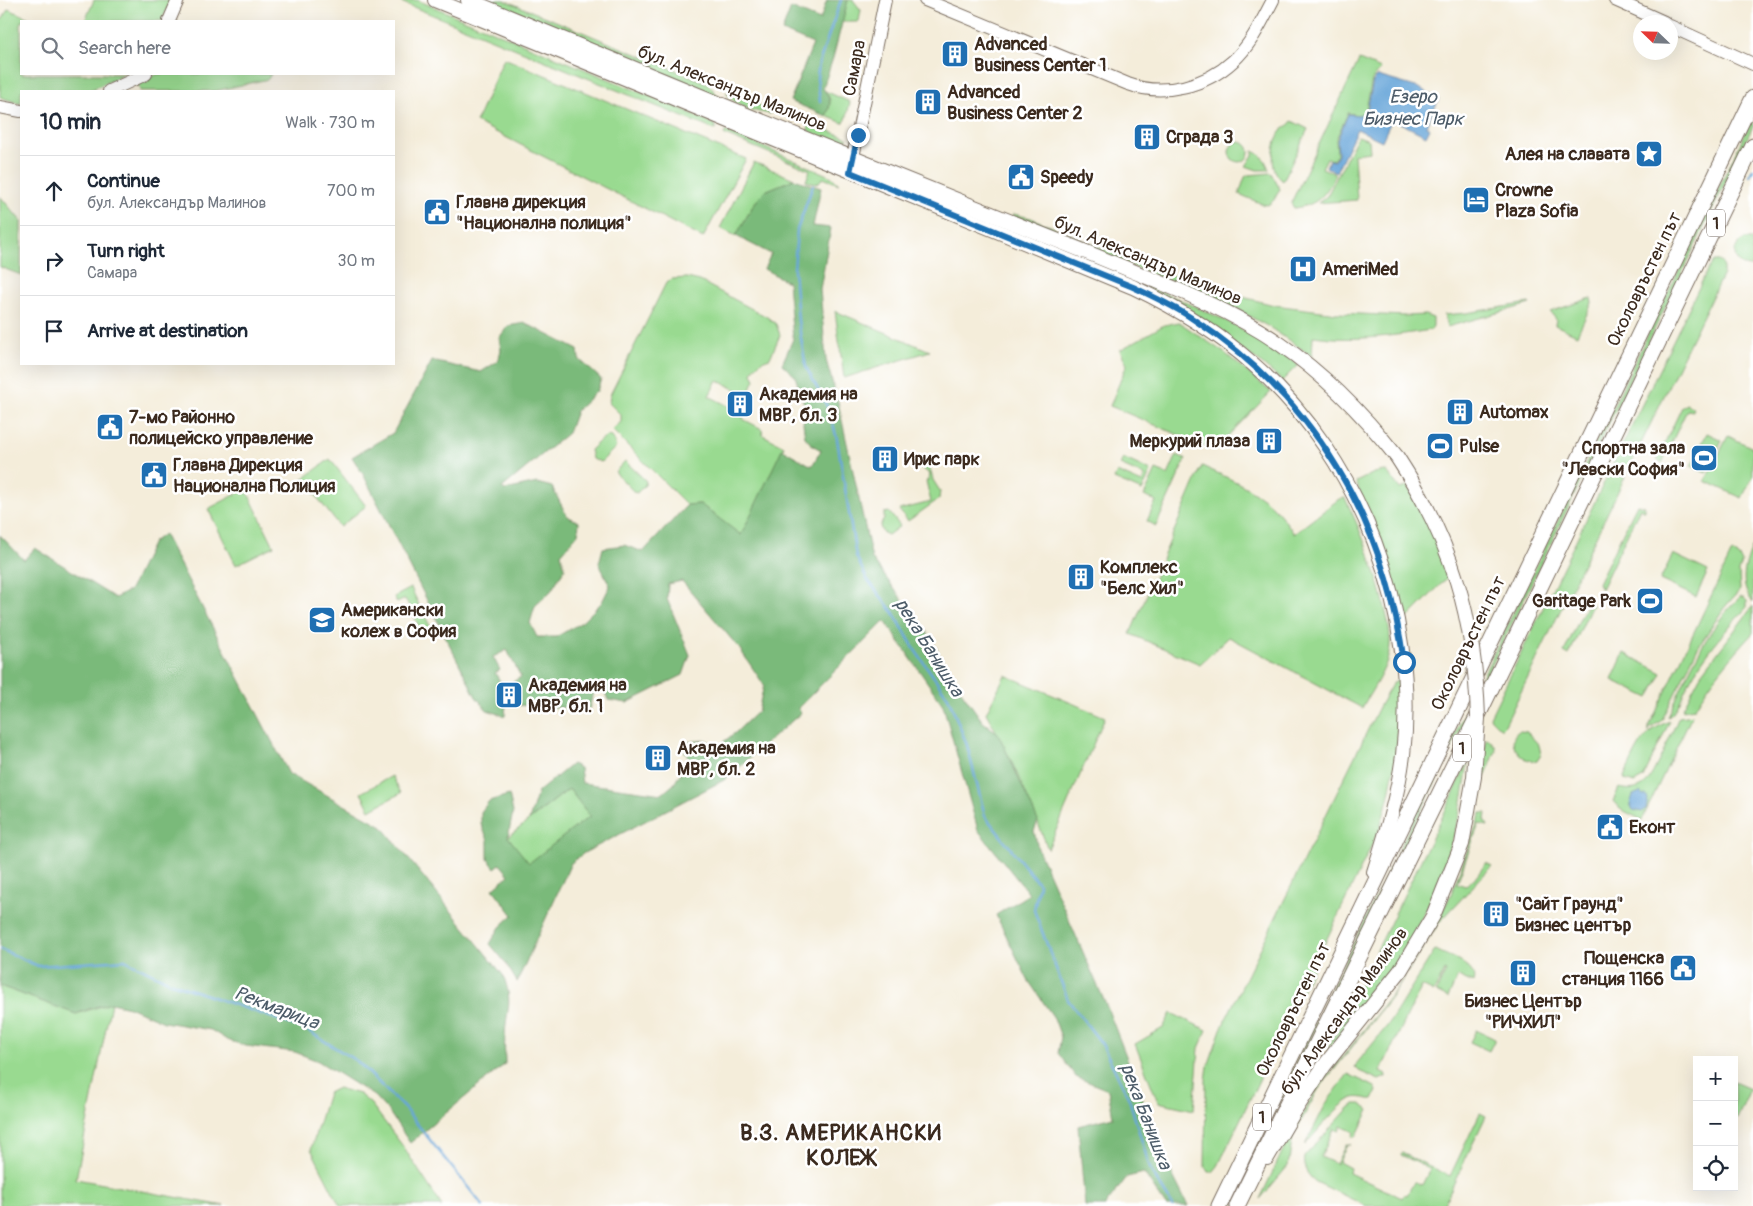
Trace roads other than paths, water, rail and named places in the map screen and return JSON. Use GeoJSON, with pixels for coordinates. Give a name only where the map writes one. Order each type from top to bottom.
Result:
{"type":"FeatureCollection","features":[{"type":"Feature","properties":{"kind":"highway","name":"Околовръстен път"},"geometry":{"type":"LineString","coordinates":[[1219,1206],[1753,98]]}},
{"type":"Feature","properties":{"kind":"highway","name":"Околовръстен път"},"geometry":{"type":"LineString","coordinates":[[1238,1206],[1753,146]]}},
{"type":"Feature","properties":{"kind":"highway"},"geometry":{"type":"LineString","coordinates":[[1294,1112],[1353,971]]}},
{"type":"Feature","properties":{"kind":"main road","name":"бул. Александър Малинов"},"geometry":{"type":"LineString","coordinates":[[435,0],[852,165],[1175,288],[1242,320],[1307,364],[1345,397],[1373,427],[1412,479],[1436,524],[1449,557],[1466,608],[1474,659],[1478,718],[1474,777],[1462,844],[1442,895],[1428,924],[1400,971],[1324,1066],[1238,1206]]}},
{"type":"Feature","properties":{"kind":"main road","name":"бул. Александър Малинов"},"geometry":{"type":"LineString","coordinates":[[468,0],[1133,287],[1170,305],[1213,333],[1254,365],[1277,387],[1302,415],[1330,454],[1349,487],[1379,555],[1392,594],[1402,644],[1405,687],[1403,756],[1396,793],[1380,854],[1364,904]]}},
{"type":"Feature","properties":{"kind":"street"},"geometry":{"type":"LineString","coordinates":[[169,20],[178,0]]}},
{"type":"Feature","properties":{"kind":"street","name":"Самара"},"geometry":{"type":"LineString","coordinates":[[852,165],[885,0]]}},
{"type":"Feature","properties":{"kind":"street"},"geometry":{"type":"LineString","coordinates":[[925,0],[1140,89],[1152,90],[1183,87],[1210,77],[1222,70],[1234,61],[1247,44],[1273,0]]}},
{"type":"Feature","properties":{"kind":"street"},"geometry":{"type":"LineString","coordinates":[[1616,0],[1649,15]]}},
{"type":"Feature","properties":{"kind":"street"},"geometry":{"type":"LineString","coordinates":[[1678,30],[1753,64]]}},
{"type":"Feature","properties":{"kind":"street"},"geometry":{"type":"LineString","coordinates":[[111,90],[144,75]]}},
{"type":"Feature","properties":{"kind":"street"},"geometry":{"type":"LineString","coordinates":[[0,107],[20,111]]}},
{"type":"Feature","properties":{"kind":"water","name":"Езеро Бизнес Парк"},"geometry":{"type":"Polygon","coordinates":[[[1378,76],[1419,88],[1439,99],[1426,126],[1430,128],[1426,136],[1392,119],[1382,141],[1357,129],[1336,172],[1326,167],[1329,160],[1334,161],[1338,154],[1337,140],[1348,114],[1360,115],[1367,110],[1373,81],[1378,76]]]}},
{"type":"Feature","properties":{"kind":"water"},"geometry":{"type":"Polygon","coordinates":[[[1640,792],[1646,795],[1648,799],[1646,809],[1642,812],[1633,810],[1630,804],[1633,795],[1640,792]]]}},
{"type":"Feature","properties":{"kind":"waterway","name":"река Банишка"},"geometry":{"type":"LineString","coordinates":[[820,101],[817,78],[819,63],[841,0]]}},
{"type":"Feature","properties":{"kind":"waterway"},"geometry":{"type":"LineString","coordinates":[[1750,175],[1753,169]]}},
{"type":"Feature","properties":{"kind":"waterway","name":"река Банишка"},"geometry":{"type":"LineString","coordinates":[[813,185],[797,230],[794,270],[798,321],[806,367],[830,412],[837,439],[856,556],[867,579],[893,612],[917,653],[948,697],[967,745],[985,816],[1039,884],[1034,910],[1068,1000],[1102,1044],[1129,1099],[1151,1171],[1173,1206]]}},
{"type":"Feature","properties":{"kind":"waterway","name":"Рекмарица"},"geometry":{"type":"LineString","coordinates":[[0,949],[38,966],[125,960],[172,983],[305,1029],[358,1062],[405,1109],[483,1206]]}},
{"type":"Feature","properties":{"kind":"place","name":"Advanced Business Center 1"},"geometry":{"type":"Point","coordinates":[955,54]}},
{"type":"Feature","properties":{"kind":"place","name":"Advanced Business Center 2"},"geometry":{"type":"Point","coordinates":[928,102]}},
{"type":"Feature","properties":{"kind":"place","name":"Сграда 3"},"geometry":{"type":"Point","coordinates":[1147,137]}},
{"type":"Feature","properties":{"kind":"place","name":"Алея на славата"},"geometry":{"type":"Point","coordinates":[1649,154]}},
{"type":"Feature","properties":{"kind":"place","name":"Speedy"},"geometry":{"type":"Point","coordinates":[1021,177]}},
{"type":"Feature","properties":{"kind":"place","name":"Crowne Plaza Sofia"},"geometry":{"type":"Point","coordinates":[1476,200]}},
{"type":"Feature","properties":{"kind":"place","name":"Главна дирекция \"Национална полиция\""},"geometry":{"type":"Point","coordinates":[437,212]}},
{"type":"Feature","properties":{"kind":"place","name":"AmeriMed"},"geometry":{"type":"Point","coordinates":[1303,269]}},
{"type":"Feature","properties":{"kind":"place","name":"Академия на МВР, бл. 3"},"geometry":{"type":"Point","coordinates":[740,404]}},
{"type":"Feature","properties":{"kind":"place","name":"Automax"},"geometry":{"type":"Point","coordinates":[1460,412]}},
{"type":"Feature","properties":{"kind":"place","name":"7-мо Районно полицейско управление"},"geometry":{"type":"Point","coordinates":[110,427]}},
{"type":"Feature","properties":{"kind":"place","name":"Меркурий плаза"},"geometry":{"type":"Point","coordinates":[1269,441]}},
{"type":"Feature","properties":{"kind":"place","name":"Pulse"},"geometry":{"type":"Point","coordinates":[1440,446]}},
{"type":"Feature","properties":{"kind":"place","name":"Спортна зала \"Левски София\""},"geometry":{"type":"Point","coordinates":[1704,458]}},
{"type":"Feature","properties":{"kind":"place","name":"Ирис парк"},"geometry":{"type":"Point","coordinates":[885,459]}},
{"type":"Feature","properties":{"kind":"place","name":"Главна Дирекция Национална Полиция"},"geometry":{"type":"Point","coordinates":[154,475]}},
{"type":"Feature","properties":{"kind":"place","name":"Комплекс \"Белс Хил\""},"geometry":{"type":"Point","coordinates":[1081,577]}},
{"type":"Feature","properties":{"kind":"place","name":"Garitage Park"},"geometry":{"type":"Point","coordinates":[1650,601]}},
{"type":"Feature","properties":{"kind":"place","name":"Американски колеж в София"},"geometry":{"type":"Point","coordinates":[322,620]}},
{"type":"Feature","properties":{"kind":"place","name":"Академия на МВР, бл. 1"},"geometry":{"type":"Point","coordinates":[509,695]}},
{"type":"Feature","properties":{"kind":"place","name":"Академия на МВР, бл. 2"},"geometry":{"type":"Point","coordinates":[658,758]}},
{"type":"Feature","properties":{"kind":"place","name":"Еконт"},"geometry":{"type":"Point","coordinates":[1610,827]}},
{"type":"Feature","properties":{"kind":"place","name":"\"Сайт Граунд\" Бизнес център"},"geometry":{"type":"Point","coordinates":[1496,914]}},
{"type":"Feature","properties":{"kind":"place","name":"Пощенска станция 1166"},"geometry":{"type":"Point","coordinates":[1683,968]}},
{"type":"Feature","properties":{"kind":"place","name":"Бизнес Център \"РИЧХИЛ\""},"geometry":{"type":"Point","coordinates":[1523,973]}},
{"type":"Feature","properties":{"kind":"district","name":"В.З. АМЕРИКАНСКИ КОЛЕЖ"},"geometry":{"type":"Point","coordinates":[841,1144]}}]}
